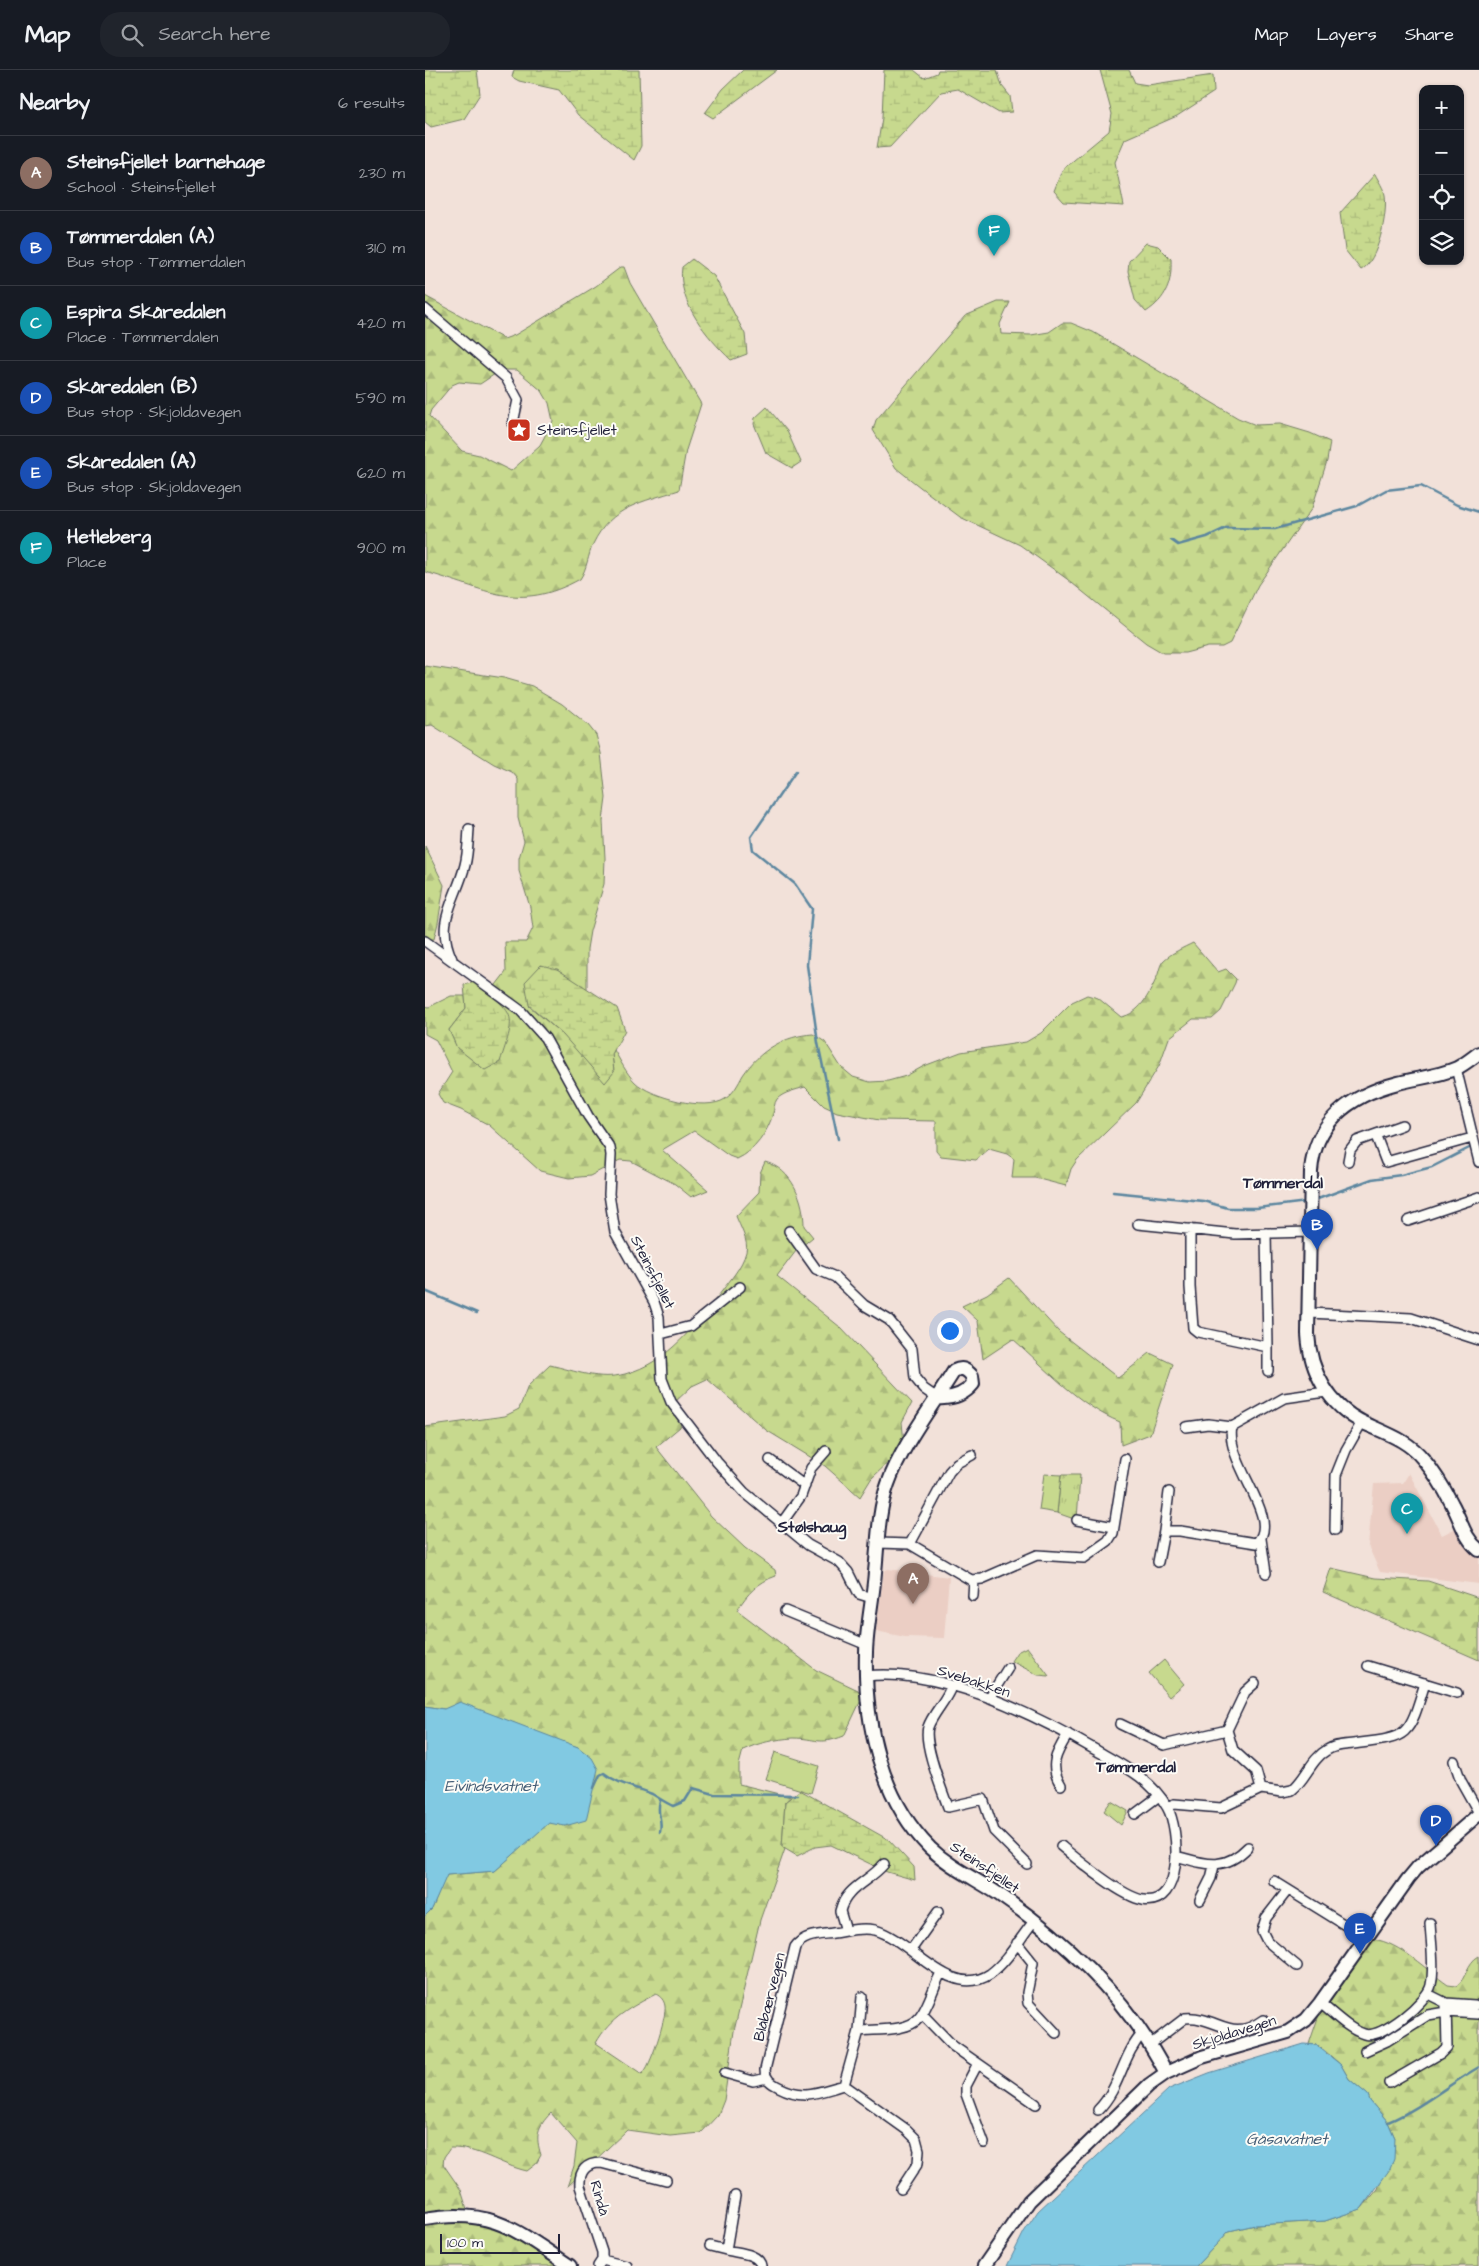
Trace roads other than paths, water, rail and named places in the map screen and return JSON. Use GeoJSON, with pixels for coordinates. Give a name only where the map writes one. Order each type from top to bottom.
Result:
{"type":"FeatureCollection","features":[{"type":"Feature","properties":{"kind":"street"},"geometry":{"type":"LineString","coordinates":[[425,309],[506,378],[517,400],[513,423]]}},
{"type":"Feature","properties":{"kind":"street"},"geometry":{"type":"LineString","coordinates":[[453,961],[445,946],[444,928],[448,908],[465,864],[469,829]]}},
{"type":"Feature","properties":{"kind":"street","name":"Steinsfjellet"},"geometry":{"type":"LineString","coordinates":[[425,942],[520,1010],[532,1023],[545,1038],[588,1116],[610,1148],[609,1194],[615,1232],[654,1302],[659,1317],[662,1379],[671,1402],[733,1481],[781,1524],[808,1545],[839,1562],[848,1572],[859,1594],[872,1598]]}},
{"type":"Feature","properties":{"kind":"street"},"geometry":{"type":"LineString","coordinates":[[1479,1053],[1456,1068],[1370,1091],[1354,1100],[1334,1117],[1321,1135],[1312,1155],[1309,1312],[1311,1360],[1319,1381],[1345,1411],[1362,1422],[1404,1442],[1421,1456],[1453,1505],[1471,1541],[1479,1550]]}},
{"type":"Feature","properties":{"kind":"street"},"geometry":{"type":"LineString","coordinates":[[1456,1068],[1472,1138],[1479,1159]]}},
{"type":"Feature","properties":{"kind":"street"},"geometry":{"type":"LineString","coordinates":[[1348,1161],[1351,1150],[1357,1141],[1367,1136],[1376,1136],[1402,1125]]}},
{"type":"Feature","properties":{"kind":"street"},"geometry":{"type":"LineString","coordinates":[[1376,1136],[1386,1162],[1472,1138]]}},
{"type":"Feature","properties":{"kind":"street"},"geometry":{"type":"LineString","coordinates":[[1408,1221],[1479,1197]]}},
{"type":"Feature","properties":{"kind":"street"},"geometry":{"type":"LineString","coordinates":[[1138,1224],[1235,1234],[1310,1232]]}},
{"type":"Feature","properties":{"kind":"street"},"geometry":{"type":"LineString","coordinates":[[1190,1229],[1190,1304],[1193,1328],[1198,1332],[1268,1347]]}},
{"type":"Feature","properties":{"kind":"street"},"geometry":{"type":"LineString","coordinates":[[789,1231],[816,1269],[835,1277],[864,1305],[889,1320],[912,1349],[918,1381],[924,1390],[937,1398]]}},
{"type":"Feature","properties":{"kind":"street"},"geometry":{"type":"LineString","coordinates":[[1266,1233],[1268,1371]]}},
{"type":"Feature","properties":{"kind":"street"},"geometry":{"type":"LineString","coordinates":[[661,1334],[691,1326],[740,1288]]}},
{"type":"Feature","properties":{"kind":"street"},"geometry":{"type":"LineString","coordinates":[[1309,1312],[1411,1318],[1479,1340]]}},
{"type":"Feature","properties":{"kind":"street"},"geometry":{"type":"LineString","coordinates":[[1186,1427],[1208,1424],[1232,1427],[1284,1398],[1327,1392]]}},
{"type":"Feature","properties":{"kind":"street","name":"Steinsfjellet"},"geometry":{"type":"LineString","coordinates":[[937,1398],[887,1485],[879,1543],[867,1645],[866,1676],[868,1702],[878,1756],[885,1777],[907,1820],[939,1856],[996,1892],[1034,1921],[1091,1971],[1143,2033],[1166,2073]]}},
{"type":"Feature","properties":{"kind":"street"},"geometry":{"type":"LineString","coordinates":[[1335,1530],[1336,1475],[1362,1422]]}},
{"type":"Feature","properties":{"kind":"street"},"geometry":{"type":"LineString","coordinates":[[1164,1531],[1256,1543],[1261,1539],[1265,1530],[1263,1514],[1244,1478],[1231,1438],[1232,1427]]}},
{"type":"Feature","properties":{"kind":"street"},"geometry":{"type":"LineString","coordinates":[[781,1524],[801,1496],[811,1468],[825,1451]]}},
{"type":"Feature","properties":{"kind":"street"},"geometry":{"type":"LineString","coordinates":[[910,1544],[949,1472],[957,1463],[972,1455]]}},
{"type":"Feature","properties":{"kind":"street"},"geometry":{"type":"LineString","coordinates":[[879,1543],[910,1544],[959,1574],[974,1580],[1037,1555],[1084,1558],[1108,1541],[1114,1527],[1125,1459]]}},
{"type":"Feature","properties":{"kind":"street"},"geometry":{"type":"LineString","coordinates":[[770,1460],[805,1486]]}},
{"type":"Feature","properties":{"kind":"street"},"geometry":{"type":"LineString","coordinates":[[1158,1562],[1169,1492]]}},
{"type":"Feature","properties":{"kind":"street"},"geometry":{"type":"LineString","coordinates":[[1077,1520],[1114,1527]]}},
{"type":"Feature","properties":{"kind":"street"},"geometry":{"type":"LineString","coordinates":[[1261,1539],[1266,1573]]}},
{"type":"Feature","properties":{"kind":"street"},"geometry":{"type":"LineString","coordinates":[[973,1596],[974,1580]]}},
{"type":"Feature","properties":{"kind":"street"},"geometry":{"type":"LineString","coordinates":[[785,1611],[867,1645]]}},
{"type":"Feature","properties":{"kind":"street"},"geometry":{"type":"LineString","coordinates":[[1367,1666],[1457,1693]]}},
{"type":"Feature","properties":{"kind":"street"},"geometry":{"type":"LineString","coordinates":[[989,1698],[1008,1668]]}},
{"type":"Feature","properties":{"kind":"street","name":"Svebakken"},"geometry":{"type":"LineString","coordinates":[[866,1676],[897,1674],[989,1698],[1068,1734],[1133,1772],[1145,1781],[1167,1807],[1173,1822],[1176,1866],[1168,1888],[1155,1899],[1148,1901],[1131,1895],[1086,1867],[1061,1846]]}},
{"type":"Feature","properties":{"kind":"street"},"geometry":{"type":"LineString","coordinates":[[1255,1683],[1245,1692],[1228,1723],[1227,1730],[1233,1750],[1256,1771],[1261,1789]]}},
{"type":"Feature","properties":{"kind":"street"},"geometry":{"type":"LineString","coordinates":[[1167,1807],[1174,1804],[1221,1808],[1261,1789],[1282,1792],[1292,1790],[1320,1755],[1329,1748],[1397,1738],[1413,1720],[1425,1683]]}},
{"type":"Feature","properties":{"kind":"street"},"geometry":{"type":"LineString","coordinates":[[951,1687],[946,1700],[930,1722],[927,1736],[948,1807],[983,1799],[994,1831],[1027,1864]]}},
{"type":"Feature","properties":{"kind":"street"},"geometry":{"type":"LineString","coordinates":[[1120,1724],[1164,1745],[1227,1730]]}},
{"type":"Feature","properties":{"kind":"street"},"geometry":{"type":"LineString","coordinates":[[1061,1785],[1055,1777],[1053,1766],[1068,1734]]}},
{"type":"Feature","properties":{"kind":"street"},"geometry":{"type":"LineString","coordinates":[[1454,1761],[1461,1781],[1479,1813]]}},
{"type":"Feature","properties":{"kind":"street"},"geometry":{"type":"LineString","coordinates":[[1135,1814],[1159,1796]]}},
{"type":"Feature","properties":{"kind":"street","name":"Skjoldavegen"},"geometry":{"type":"LineString","coordinates":[[984,2266],[1029,2201],[1140,2092],[1166,2073],[1201,2058],[1278,2036],[1297,2026],[1320,2003],[1418,1868],[1479,1813]]}},
{"type":"Feature","properties":{"kind":"street"},"geometry":{"type":"LineString","coordinates":[[1176,1856],[1214,1866],[1229,1861],[1248,1847]]}},
{"type":"Feature","properties":{"kind":"street"},"geometry":{"type":"LineString","coordinates":[[846,1931],[840,1911],[845,1897],[855,1886],[873,1876],[883,1864]]}},
{"type":"Feature","properties":{"kind":"street"},"geometry":{"type":"LineString","coordinates":[[1200,1900],[1211,1878],[1214,1866]]}},
{"type":"Feature","properties":{"kind":"street"},"geometry":{"type":"LineString","coordinates":[[1274,1881],[1287,1891],[1366,1938]]}},
{"type":"Feature","properties":{"kind":"street"},"geometry":{"type":"LineString","coordinates":[[1287,1891],[1266,1918],[1262,1931],[1267,1941],[1297,1966]]}},
{"type":"Feature","properties":{"kind":"street"},"geometry":{"type":"LineString","coordinates":[[911,1950],[938,1912]]}},
{"type":"Feature","properties":{"kind":"street"},"geometry":{"type":"LineString","coordinates":[[859,2031],[903,2026],[915,2022],[922,2014],[941,1973],[964,1980],[981,1979],[997,1968],[1034,1921]]}},
{"type":"Feature","properties":{"kind":"street"},"geometry":{"type":"LineString","coordinates":[[1320,2003],[1357,2031],[1372,2036],[1387,2030],[1428,1994],[1432,1978],[1430,1923]]}},
{"type":"Feature","properties":{"kind":"street","name":"Blåbærvegen"},"geometry":{"type":"LineString","coordinates":[[767,2078],[765,2070],[795,1947],[808,1937],[846,1931],[874,1930],[885,1934],[911,1950],[941,1973]]}},
{"type":"Feature","properties":{"kind":"street"},"geometry":{"type":"LineString","coordinates":[[1017,1943],[1033,1963],[1027,1993],[1028,2003],[1056,2033]]}},
{"type":"Feature","properties":{"kind":"street"},"geometry":{"type":"LineString","coordinates":[[1389,2083],[1445,2050],[1448,2043],[1446,2008],[1428,1994]]}},
{"type":"Feature","properties":{"kind":"street"},"geometry":{"type":"LineString","coordinates":[[844,2085],[859,2031],[862,1997]]}},
{"type":"Feature","properties":{"kind":"street"},"geometry":{"type":"LineString","coordinates":[[1365,2051],[1387,2041],[1428,2015],[1446,2008],[1477,2010]]}},
{"type":"Feature","properties":{"kind":"street"},"geometry":{"type":"LineString","coordinates":[[922,2014],[953,2046],[1036,2104]]}},
{"type":"Feature","properties":{"kind":"street","name":"Skjoldavegen"},"geometry":{"type":"LineString","coordinates":[[1151,2044],[1185,2018],[1200,2019],[1237,2031],[1253,2027],[1263,2020]]}},
{"type":"Feature","properties":{"kind":"street"},"geometry":{"type":"LineString","coordinates":[[1098,2110],[1114,2090],[1135,2041],[1143,2033]]}},
{"type":"Feature","properties":{"kind":"street"},"geometry":{"type":"LineString","coordinates":[[977,2064],[966,2086],[966,2094],[984,2143]]}},
{"type":"Feature","properties":{"kind":"street"},"geometry":{"type":"LineString","coordinates":[[725,2073],[753,2081],[767,2078],[773,2084],[797,2095],[844,2085],[907,2130],[916,2139],[919,2150],[918,2163],[901,2189]]}},
{"type":"Feature","properties":{"kind":"street","name":"Rindå"},"geometry":{"type":"LineString","coordinates":[[627,2266],[600,2263],[600,2245],[580,2186],[580,2178],[584,2169],[595,2163],[608,2164],[666,2180]]}},
{"type":"Feature","properties":{"kind":"street"},"geometry":{"type":"LineString","coordinates":[[726,2250],[735,2196]]}},
{"type":"Feature","properties":{"kind":"street"},"geometry":{"type":"LineString","coordinates":[[425,2219],[460,2214],[485,2218],[510,2227],[570,2266]]}},
{"type":"Feature","properties":{"kind":"street"},"geometry":{"type":"LineString","coordinates":[[710,2246],[755,2257],[761,2266]]}},
{"type":"Feature","properties":{"kind":"water","name":"Eivindsvatnet"},"geometry":{"type":"Polygon","coordinates":[[[460,1702],[578,1747],[592,1758],[598,1769],[586,1820],[565,1826],[549,1823],[495,1871],[447,1875],[432,1909],[425,1916],[425,1706],[444,1709],[460,1702]]]}},
{"type":"Feature","properties":{"kind":"water","name":"Gåsavatnet"},"geometry":{"type":"Polygon","coordinates":[[[1304,2044],[1316,2045],[1341,2065],[1349,2079],[1368,2095],[1370,2101],[1388,2122],[1395,2138],[1394,2159],[1390,2169],[1361,2209],[1325,2221],[1255,2225],[1229,2231],[1196,2266],[1007,2266],[1024,2232],[1038,2211],[1169,2089],[1209,2073],[1304,2044]]]}},
{"type":"Feature","properties":{"kind":"waterway"},"geometry":{"type":"LineString","coordinates":[[1171,540],[1178,545],[1207,537],[1226,528],[1275,529],[1357,506],[1386,490],[1421,486],[1457,505],[1479,512]]}},
{"type":"Feature","properties":{"kind":"waterway"},"geometry":{"type":"LineString","coordinates":[[796,771],[751,837],[753,850],[795,884],[812,909],[807,965],[818,1043],[838,1139]]}},
{"type":"Feature","properties":{"kind":"waterway"},"geometry":{"type":"LineString","coordinates":[[1315,1200],[1372,1179],[1401,1175],[1432,1167],[1479,1143]]}},
{"type":"Feature","properties":{"kind":"waterway"},"geometry":{"type":"LineString","coordinates":[[1113,1192],[1203,1201],[1228,1208],[1257,1208],[1307,1202]]}},
{"type":"Feature","properties":{"kind":"waterway"},"geometry":{"type":"LineString","coordinates":[[425,1291],[477,1313]]}},
{"type":"Feature","properties":{"kind":"waterway"},"geometry":{"type":"LineString","coordinates":[[594,1788],[600,1775],[604,1773],[621,1783],[652,1794],[673,1806],[685,1801],[693,1788],[714,1794],[798,1795]]}},
{"type":"Feature","properties":{"kind":"waterway"},"geometry":{"type":"LineString","coordinates":[[660,1801],[660,1832]]}},
{"type":"Feature","properties":{"kind":"waterway"},"geometry":{"type":"LineString","coordinates":[[1388,2122],[1423,2103],[1479,2067]]}},
{"type":"Feature","properties":{"kind":"place","name":"Hetleberg"},"geometry":{"type":"Point","coordinates":[994,256]}},
{"type":"Feature","properties":{"kind":"place","name":"Steinsfjellet"},"geometry":{"type":"Point","coordinates":[519,430]}},
{"type":"Feature","properties":{"kind":"place","name":"Tømmerdalen (A)"},"geometry":{"type":"Point","coordinates":[1317,1250]}},
{"type":"Feature","properties":{"kind":"place","name":"Espira Skåredalen"},"geometry":{"type":"Point","coordinates":[1407,1534]}},
{"type":"Feature","properties":{"kind":"place","name":"Steinsfjellet barnehage"},"geometry":{"type":"Point","coordinates":[913,1604]}},
{"type":"Feature","properties":{"kind":"place","name":"Skåredalen (B)"},"geometry":{"type":"Point","coordinates":[1436,1846]}},
{"type":"Feature","properties":{"kind":"place","name":"Skåredalen (A)"},"geometry":{"type":"Point","coordinates":[1360,1954]}},
{"type":"Feature","properties":{"kind":"district","name":"Tømmerdal"},"geometry":{"type":"Point","coordinates":[1283,1182]}},
{"type":"Feature","properties":{"kind":"district","name":"Stølshaug"},"geometry":{"type":"Point","coordinates":[812,1526]}},
{"type":"Feature","properties":{"kind":"district","name":"Tømmerdal"},"geometry":{"type":"Point","coordinates":[1136,1766]}}]}
